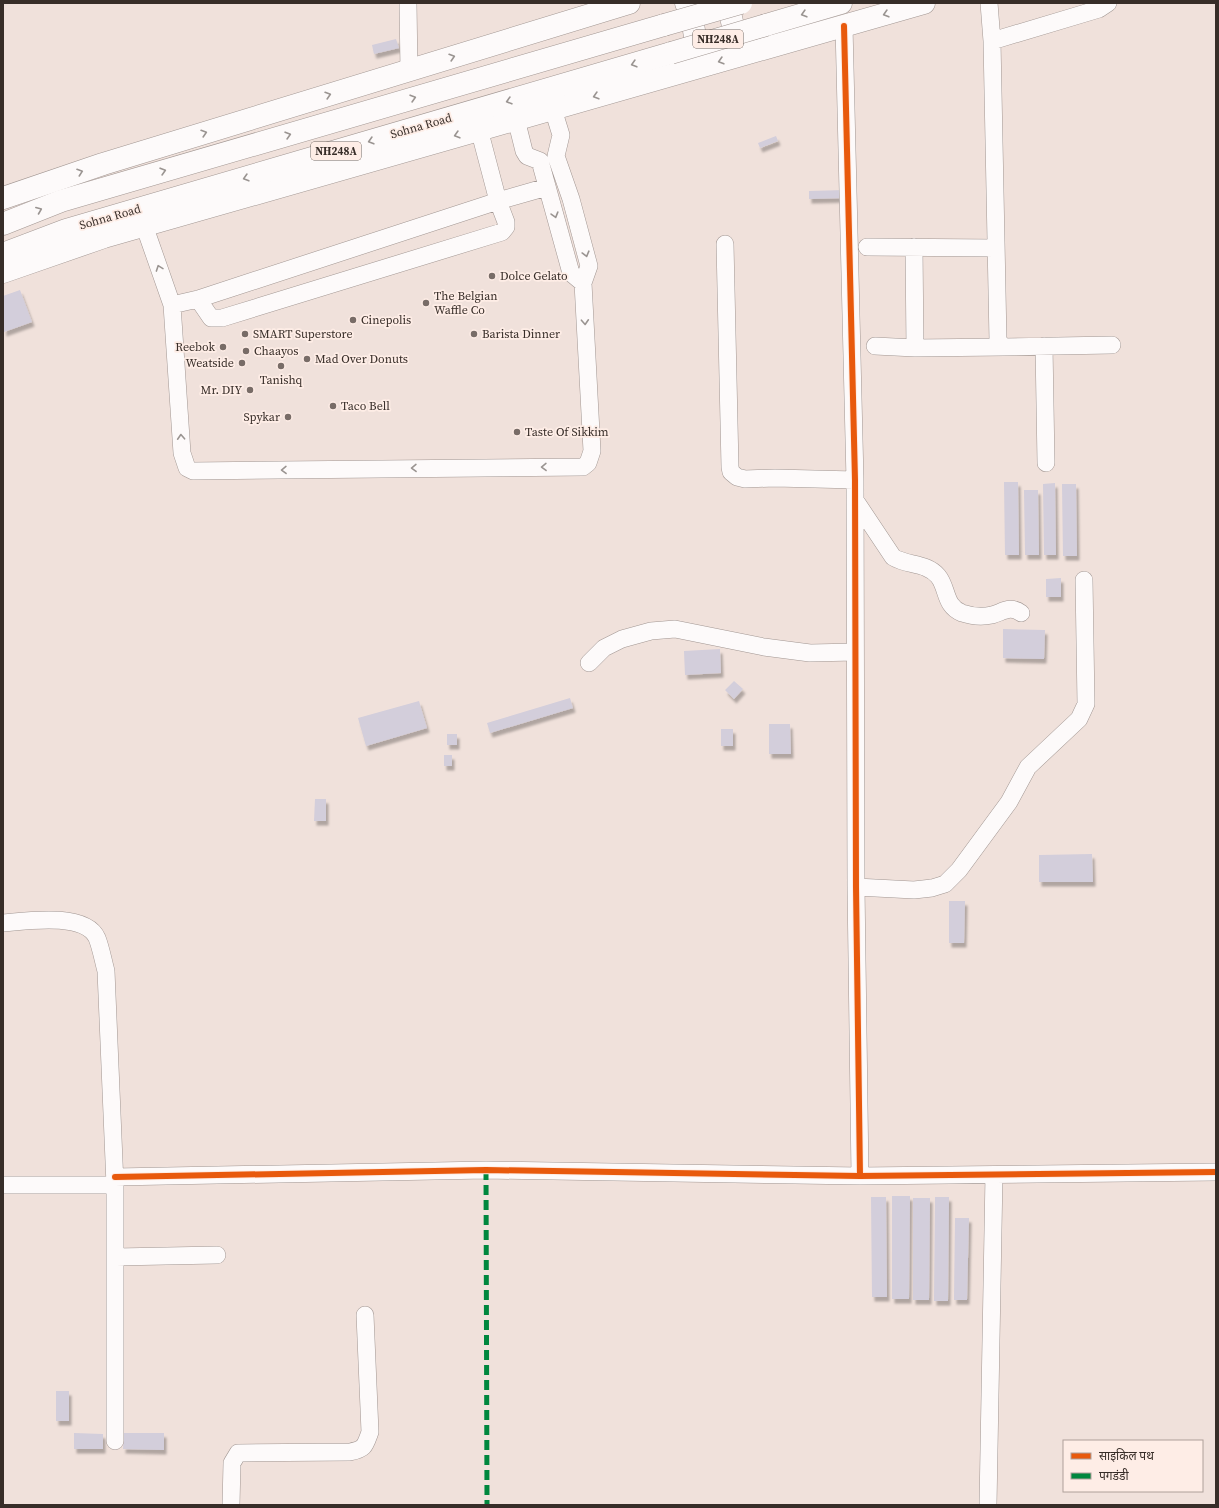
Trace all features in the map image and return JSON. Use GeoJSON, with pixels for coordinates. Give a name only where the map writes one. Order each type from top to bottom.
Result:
{"type":"FeatureCollection","features":[{"type":"Feature","properties":{"kind":"main road"},"geometry":{"type":"LineString","coordinates":[[686,3],[694,29],[695,42],[692,69]]}},
{"type":"Feature","properties":{"kind":"main road"},"geometry":{"type":"LineString","coordinates":[[728,3],[734,30],[740,45],[751,52]]}},
{"type":"Feature","properties":{"kind":"main road","name":"NH248A"},"geometry":{"type":"LineString","coordinates":[[3,224],[60,201],[741,3]]}},
{"type":"Feature","properties":{"kind":"main road","name":"Sohna Road"},"geometry":{"type":"LineString","coordinates":[[3,254],[66,230],[841,3]]}},
{"type":"Feature","properties":{"kind":"main road"},"geometry":{"type":"LineString","coordinates":[[3,272],[104,236],[924,3]]}},
{"type":"Feature","properties":{"kind":"main road"},"geometry":{"type":"LineString","coordinates":[[3,198],[103,164],[623,4]]}},
{"type":"Feature","properties":{"kind":"street"},"geometry":{"type":"LineString","coordinates":[[408,3],[409,71]]}},
{"type":"Feature","properties":{"kind":"street"},"geometry":{"type":"LineString","coordinates":[[989,3],[992,41],[997,336],[1000,344],[1004,346]]}},
{"type":"Feature","properties":{"kind":"street"},"geometry":{"type":"LineString","coordinates":[[992,41],[1099,9],[1108,3]]}},
{"type":"Feature","properties":{"kind":"street"},"geometry":{"type":"LineString","coordinates":[[844,26],[855,480],[856,887],[860,1176]]}},
{"type":"Feature","properties":{"kind":"street"},"geometry":{"type":"LineString","coordinates":[[144,225],[172,305],[182,453],[187,468],[194,471],[582,466],[588,463],[592,451],[583,283],[589,266],[571,199],[556,156],[561,135],[553,109]]}},
{"type":"Feature","properties":{"kind":"street"},"geometry":{"type":"LineString","coordinates":[[516,119],[524,151],[527,156],[540,161],[556,156]]}},
{"type":"Feature","properties":{"kind":"street"},"geometry":{"type":"LineString","coordinates":[[198,299],[211,318],[222,318],[502,232],[506,226],[506,222],[498,201],[479,129]]}},
{"type":"Feature","properties":{"kind":"street"},"geometry":{"type":"LineString","coordinates":[[540,161],[572,273],[583,283]]}},
{"type":"Feature","properties":{"kind":"street"},"geometry":{"type":"LineString","coordinates":[[172,305],[198,299],[498,201],[547,187]]}},
{"type":"Feature","properties":{"kind":"street"},"geometry":{"type":"LineString","coordinates":[[725,244],[731,472],[737,477],[746,479],[775,478],[855,480]]}},
{"type":"Feature","properties":{"kind":"street"},"geometry":{"type":"LineString","coordinates":[[867,247],[996,248]]}},
{"type":"Feature","properties":{"kind":"street"},"geometry":{"type":"LineString","coordinates":[[914,247],[915,348]]}},
{"type":"Feature","properties":{"kind":"street"},"geometry":{"type":"LineString","coordinates":[[875,346],[915,348],[1112,345]]}},
{"type":"Feature","properties":{"kind":"street"},"geometry":{"type":"LineString","coordinates":[[1044,346],[1046,463]]}},
{"type":"Feature","properties":{"kind":"street"},"geometry":{"type":"LineString","coordinates":[[855,500],[893,557],[931,569],[941,581],[946,598],[954,608],[961,613],[972,616],[993,615],[1007,609],[1014,609],[1021,614]]}},
{"type":"Feature","properties":{"kind":"street"},"geometry":{"type":"LineString","coordinates":[[856,887],[914,890],[932,888],[945,884],[959,870],[1009,802],[1028,767],[1079,719],[1086,704],[1084,580]]}},
{"type":"Feature","properties":{"kind":"street"},"geometry":{"type":"LineString","coordinates":[[590,663],[604,648],[622,639],[651,631],[675,629],[764,647],[810,653],[855,652]]}},
{"type":"Feature","properties":{"kind":"street"},"geometry":{"type":"LineString","coordinates":[[3,923],[52,920],[75,922],[87,928],[96,937],[106,971],[115,1181],[115,1441]]}},
{"type":"Feature","properties":{"kind":"street"},"geometry":{"type":"LineString","coordinates":[[3,1185],[486,1170],[860,1176],[1216,1172]]}},
{"type":"Feature","properties":{"kind":"street"},"geometry":{"type":"LineString","coordinates":[[988,1505],[994,1175]]}},
{"type":"Feature","properties":{"kind":"street"},"geometry":{"type":"LineString","coordinates":[[116,1257],[216,1255]]}},
{"type":"Feature","properties":{"kind":"street"},"geometry":{"type":"LineString","coordinates":[[231,1505],[232,1463],[238,1453],[350,1452],[360,1450],[365,1445],[370,1432],[365,1315]]}},
{"type":"Feature","properties":{"kind":"building"},"geometry":{"type":"Polygon","coordinates":[[[396,39],[399,48],[374,54],[372,45],[396,39]]]}},
{"type":"Feature","properties":{"kind":"building"},"geometry":{"type":"Polygon","coordinates":[[[776,136],[778,141],[760,148],[758,143],[776,136]]]}},
{"type":"Feature","properties":{"kind":"building"},"geometry":{"type":"Polygon","coordinates":[[[845,190],[845,198],[809,199],[809,191],[845,190]]]}},
{"type":"Feature","properties":{"kind":"building"},"geometry":{"type":"Polygon","coordinates":[[[20,290],[32,322],[4,332],[3,296],[20,290]]]}},
{"type":"Feature","properties":{"kind":"building"},"geometry":{"type":"Polygon","coordinates":[[[1004,482],[1018,482],[1019,555],[1005,555],[1004,482]]]}},
{"type":"Feature","properties":{"kind":"building"},"geometry":{"type":"Polygon","coordinates":[[[1055,483],[1056,555],[1044,555],[1043,484],[1055,483]]]}},
{"type":"Feature","properties":{"kind":"building"},"geometry":{"type":"Polygon","coordinates":[[[1062,484],[1076,484],[1077,556],[1063,556],[1062,484]]]}},
{"type":"Feature","properties":{"kind":"building"},"geometry":{"type":"Polygon","coordinates":[[[1024,490],[1038,490],[1039,555],[1025,555],[1024,490]]]}},
{"type":"Feature","properties":{"kind":"building"},"geometry":{"type":"Polygon","coordinates":[[[1061,578],[1061,597],[1046,597],[1046,579],[1061,578]]]}},
{"type":"Feature","properties":{"kind":"building"},"geometry":{"type":"Polygon","coordinates":[[[1003,629],[1045,630],[1044,659],[1003,658],[1003,629]]]}},
{"type":"Feature","properties":{"kind":"building"},"geometry":{"type":"Polygon","coordinates":[[[720,649],[721,673],[685,675],[684,651],[720,649]]]}},
{"type":"Feature","properties":{"kind":"building"},"geometry":{"type":"Polygon","coordinates":[[[734,681],[743,689],[734,699],[725,690],[734,681]]]}},
{"type":"Feature","properties":{"kind":"building"},"geometry":{"type":"Polygon","coordinates":[[[570,698],[573,708],[490,733],[487,723],[570,698]]]}},
{"type":"Feature","properties":{"kind":"building"},"geometry":{"type":"Polygon","coordinates":[[[419,701],[427,728],[366,746],[358,718],[419,701]]]}},
{"type":"Feature","properties":{"kind":"building"},"geometry":{"type":"Polygon","coordinates":[[[769,724],[790,724],[791,754],[769,754],[769,724]]]}},
{"type":"Feature","properties":{"kind":"building"},"geometry":{"type":"Polygon","coordinates":[[[721,729],[733,729],[733,746],[721,746],[721,729]]]}},
{"type":"Feature","properties":{"kind":"building"},"geometry":{"type":"Polygon","coordinates":[[[447,734],[457,734],[457,745],[447,745],[447,734]]]}},
{"type":"Feature","properties":{"kind":"building"},"geometry":{"type":"Polygon","coordinates":[[[444,755],[452,755],[452,766],[444,766],[444,755]]]}},
{"type":"Feature","properties":{"kind":"building"},"geometry":{"type":"Polygon","coordinates":[[[315,799],[326,799],[326,821],[314,821],[315,799]]]}},
{"type":"Feature","properties":{"kind":"building"},"geometry":{"type":"Polygon","coordinates":[[[1092,854],[1093,882],[1039,882],[1039,855],[1092,854]]]}},
{"type":"Feature","properties":{"kind":"building"},"geometry":{"type":"Polygon","coordinates":[[[949,901],[965,901],[964,943],[949,943],[949,901]]]}},
{"type":"Feature","properties":{"kind":"building"},"geometry":{"type":"Polygon","coordinates":[[[892,1196],[910,1196],[909,1299],[892,1299],[892,1196]]]}},
{"type":"Feature","properties":{"kind":"building"},"geometry":{"type":"Polygon","coordinates":[[[871,1197],[886,1197],[887,1297],[872,1297],[871,1197]]]}},
{"type":"Feature","properties":{"kind":"building"},"geometry":{"type":"Polygon","coordinates":[[[935,1197],[949,1197],[948,1301],[934,1301],[935,1197]]]}},
{"type":"Feature","properties":{"kind":"building"},"geometry":{"type":"Polygon","coordinates":[[[913,1198],[930,1198],[929,1300],[913,1300],[913,1198]]]}},
{"type":"Feature","properties":{"kind":"building"},"geometry":{"type":"Polygon","coordinates":[[[955,1218],[969,1218],[967,1300],[954,1300],[955,1218]]]}},
{"type":"Feature","properties":{"kind":"building"},"geometry":{"type":"Polygon","coordinates":[[[56,1391],[69,1391],[69,1421],[56,1421],[56,1391]]]}},
{"type":"Feature","properties":{"kind":"building"},"geometry":{"type":"Polygon","coordinates":[[[74,1433],[103,1434],[103,1449],[74,1449],[74,1433]]]}},
{"type":"Feature","properties":{"kind":"building"},"geometry":{"type":"Polygon","coordinates":[[[124,1433],[164,1433],[164,1450],[123,1449],[124,1433]]]}},
{"type":"Feature","properties":{"kind":"marked path"},"geometry":{"type":"LineString","coordinates":[[486,1170],[487,1505]]}},
{"type":"Feature","properties":{"kind":"cycle path"},"geometry":{"type":"LineString","coordinates":[[844,26],[855,480],[856,887],[860,1176]]}},
{"type":"Feature","properties":{"kind":"cycle path"},"geometry":{"type":"LineString","coordinates":[[115,1177],[486,1170],[860,1176],[1216,1172]]}},
{"type":"Feature","properties":{"kind":"place","name":"Dolce Gelato"},"geometry":{"type":"Point","coordinates":[492,276]}},
{"type":"Feature","properties":{"kind":"place","name":"The Belgian Waffle Co"},"geometry":{"type":"Point","coordinates":[426,303]}},
{"type":"Feature","properties":{"kind":"place","name":"Cinepolis"},"geometry":{"type":"Point","coordinates":[353,320]}},
{"type":"Feature","properties":{"kind":"place","name":"SMART Superstore"},"geometry":{"type":"Point","coordinates":[245,334]}},
{"type":"Feature","properties":{"kind":"place","name":"Barista Dinner"},"geometry":{"type":"Point","coordinates":[474,334]}},
{"type":"Feature","properties":{"kind":"place","name":"Reebok"},"geometry":{"type":"Point","coordinates":[223,347]}},
{"type":"Feature","properties":{"kind":"place","name":"Chaayos"},"geometry":{"type":"Point","coordinates":[246,351]}},
{"type":"Feature","properties":{"kind":"place","name":"Mad Over Donuts"},"geometry":{"type":"Point","coordinates":[307,359]}},
{"type":"Feature","properties":{"kind":"place","name":"Weatside"},"geometry":{"type":"Point","coordinates":[242,363]}},
{"type":"Feature","properties":{"kind":"place","name":"Tanishq"},"geometry":{"type":"Point","coordinates":[281,366]}},
{"type":"Feature","properties":{"kind":"place","name":"Mr. DIY"},"geometry":{"type":"Point","coordinates":[250,390]}},
{"type":"Feature","properties":{"kind":"place","name":"Taco Bell"},"geometry":{"type":"Point","coordinates":[333,406]}},
{"type":"Feature","properties":{"kind":"place","name":"Spykar"},"geometry":{"type":"Point","coordinates":[288,417]}},
{"type":"Feature","properties":{"kind":"place","name":"Taste Of Sikkim"},"geometry":{"type":"Point","coordinates":[517,432]}}]}
